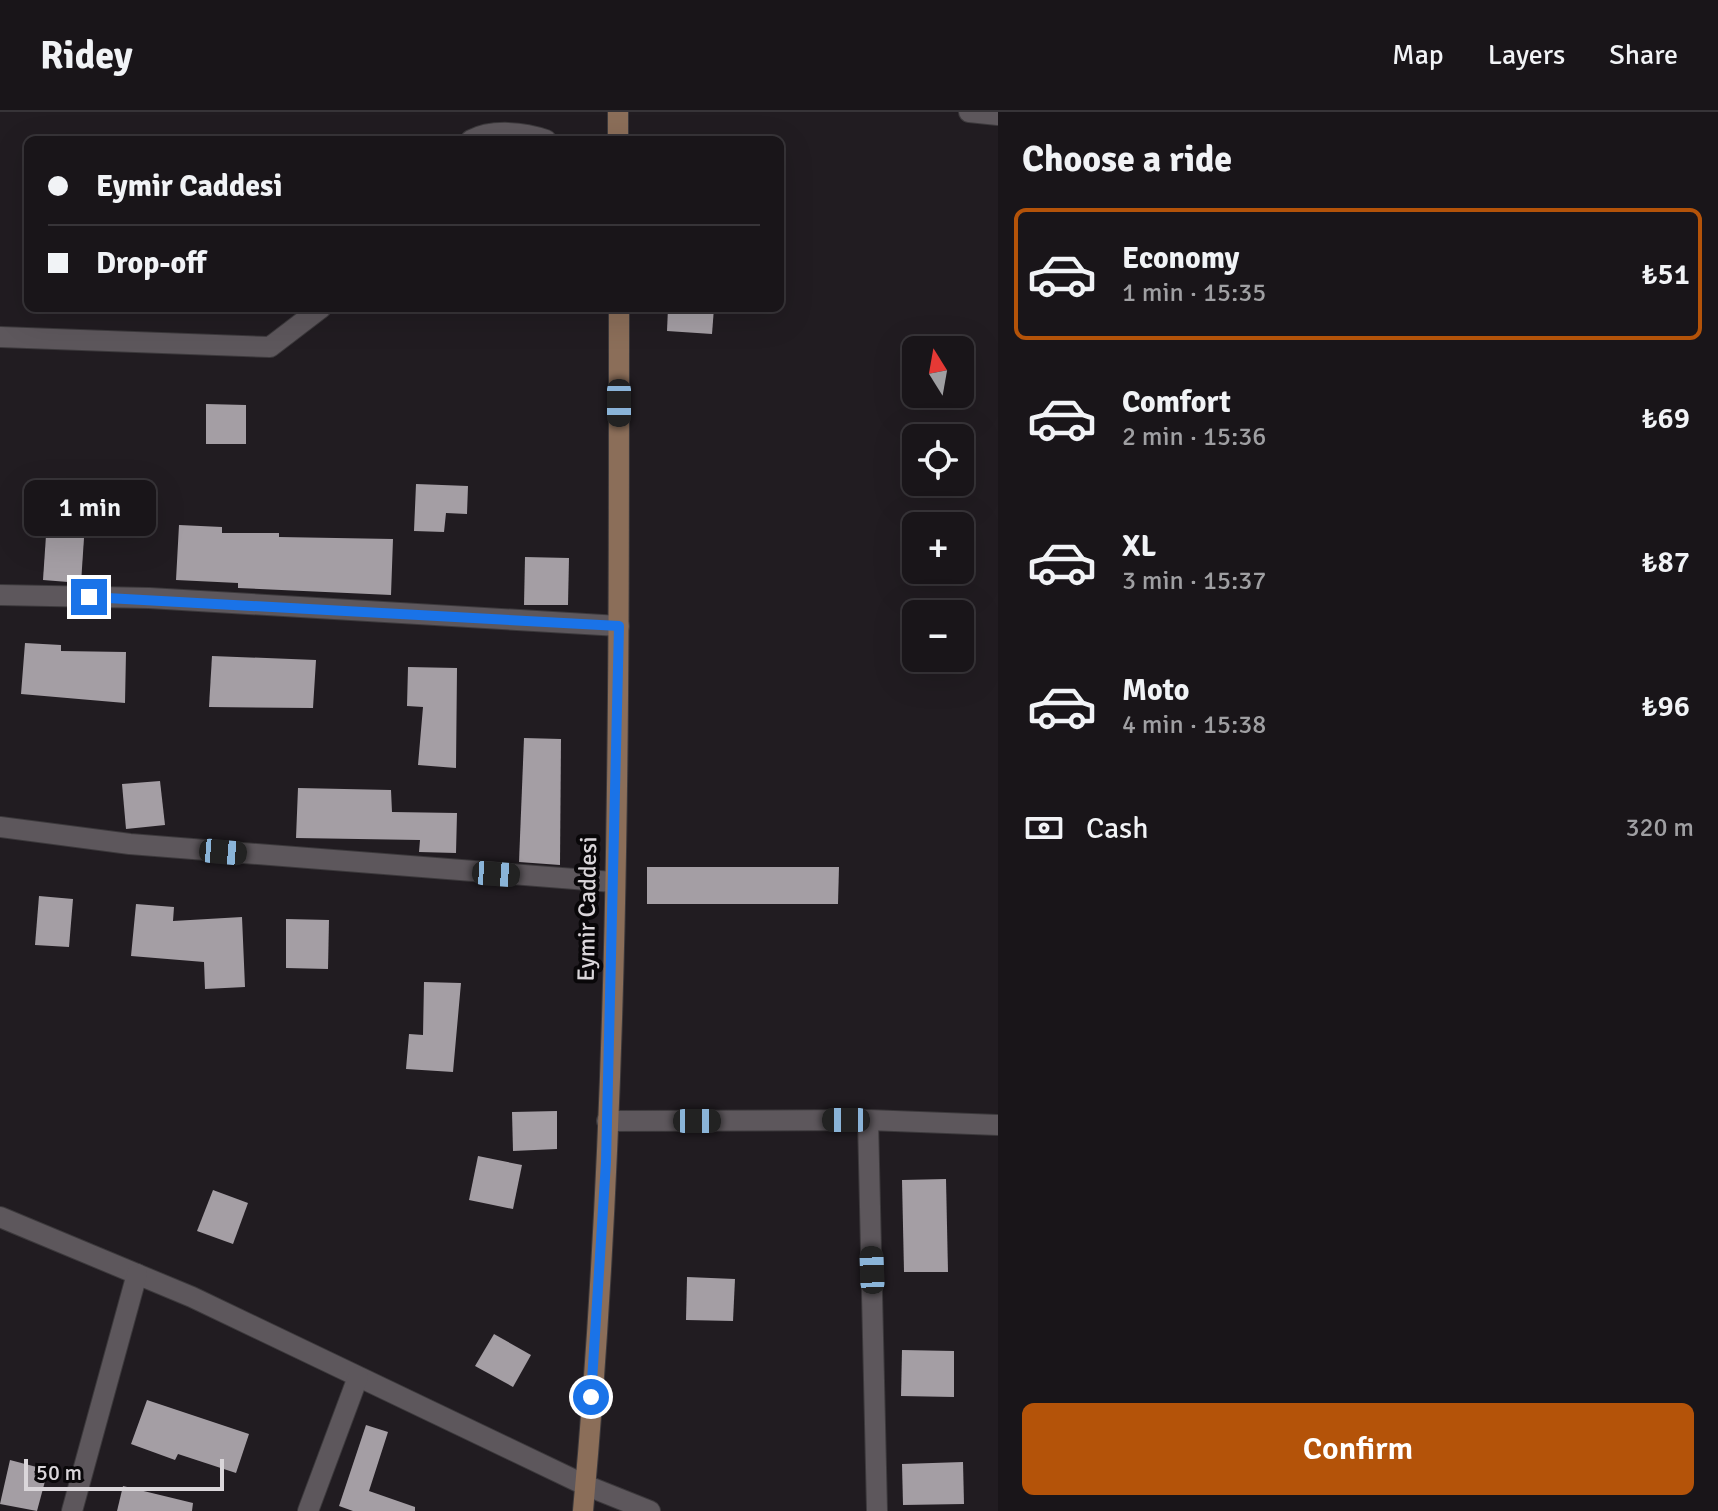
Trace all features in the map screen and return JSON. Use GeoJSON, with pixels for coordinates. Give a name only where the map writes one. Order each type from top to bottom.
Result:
{"type":"FeatureCollection","features":[{"type":"Feature","properties":{"kind":"main road"},"geometry":{"type":"LineString","coordinates":[[618,112],[618,136]]}},
{"type":"Feature","properties":{"kind":"main road","name":"Eymir Caddesi"},"geometry":{"type":"LineString","coordinates":[[583,1511],[607,1121],[619,626],[619,312]]}},
{"type":"Feature","properties":{"kind":"street"},"geometry":{"type":"LineString","coordinates":[[969,112],[998,115]]}},
{"type":"Feature","properties":{"kind":"street"},"geometry":{"type":"LineString","coordinates":[[480,136],[535,136]]}},
{"type":"Feature","properties":{"kind":"street"},"geometry":{"type":"LineString","coordinates":[[0,337],[270,347],[316,312]]}},
{"type":"Feature","properties":{"kind":"street"},"geometry":{"type":"LineString","coordinates":[[0,595],[149,598],[619,626]]}},
{"type":"Feature","properties":{"kind":"street"},"geometry":{"type":"LineString","coordinates":[[0,827],[130,844],[613,882]]}},
{"type":"Feature","properties":{"kind":"street"},"geometry":{"type":"LineString","coordinates":[[607,1121],[868,1120],[998,1125]]}},
{"type":"Feature","properties":{"kind":"street"},"geometry":{"type":"LineString","coordinates":[[868,1120],[877,1511]]}},
{"type":"Feature","properties":{"kind":"street"},"geometry":{"type":"LineString","coordinates":[[0,1217],[137,1274],[585,1485],[650,1511]]}},
{"type":"Feature","properties":{"kind":"street"},"geometry":{"type":"LineString","coordinates":[[72,1511],[137,1274]]}},
{"type":"Feature","properties":{"kind":"street"},"geometry":{"type":"LineString","coordinates":[[308,1511],[358,1377]]}},
{"type":"Feature","properties":{"kind":"building"},"geometry":{"type":"Polygon","coordinates":[[[668,312],[714,312],[712,334],[667,331],[668,312]]]}},
{"type":"Feature","properties":{"kind":"building"},"geometry":{"type":"Polygon","coordinates":[[[206,404],[246,405],[246,444],[206,444],[206,404]]]}},
{"type":"Feature","properties":{"kind":"building"},"geometry":{"type":"Polygon","coordinates":[[[416,484],[468,486],[467,514],[446,513],[444,532],[414,531],[416,484]]]}},
{"type":"Feature","properties":{"kind":"building"},"geometry":{"type":"Polygon","coordinates":[[[48,506],[86,508],[81,583],[43,580],[48,506]]]}},
{"type":"Feature","properties":{"kind":"building"},"geometry":{"type":"Polygon","coordinates":[[[179,525],[222,527],[222,533],[279,533],[279,537],[393,539],[391,595],[238,588],[238,583],[176,580],[179,525]]]}},
{"type":"Feature","properties":{"kind":"building"},"geometry":{"type":"Polygon","coordinates":[[[525,557],[569,558],[568,605],[524,605],[525,557]]]}},
{"type":"Feature","properties":{"kind":"building"},"geometry":{"type":"Polygon","coordinates":[[[25,643],[61,645],[61,651],[126,652],[125,703],[21,694],[25,643]]]}},
{"type":"Feature","properties":{"kind":"building"},"geometry":{"type":"Polygon","coordinates":[[[212,656],[316,660],[313,708],[209,707],[212,656]]]}},
{"type":"Feature","properties":{"kind":"building"},"geometry":{"type":"Polygon","coordinates":[[[408,667],[457,668],[456,768],[418,765],[423,707],[407,706],[408,667]]]}},
{"type":"Feature","properties":{"kind":"building"},"geometry":{"type":"Polygon","coordinates":[[[524,738],[561,739],[560,865],[519,862],[524,738]]]}},
{"type":"Feature","properties":{"kind":"building"},"geometry":{"type":"Polygon","coordinates":[[[160,781],[165,825],[126,829],[122,784],[160,781]]]}},
{"type":"Feature","properties":{"kind":"building"},"geometry":{"type":"Polygon","coordinates":[[[298,788],[391,790],[392,812],[457,813],[456,853],[419,852],[420,840],[296,838],[298,788]]]}},
{"type":"Feature","properties":{"kind":"building"},"geometry":{"type":"Polygon","coordinates":[[[647,867],[839,867],[838,904],[647,904],[647,867]]]}},
{"type":"Feature","properties":{"kind":"building"},"geometry":{"type":"Polygon","coordinates":[[[39,896],[73,899],[69,947],[35,945],[39,896]]]}},
{"type":"Feature","properties":{"kind":"building"},"geometry":{"type":"Polygon","coordinates":[[[136,904],[174,907],[173,921],[242,917],[245,987],[205,989],[204,962],[131,956],[136,904]]]}},
{"type":"Feature","properties":{"kind":"building"},"geometry":{"type":"Polygon","coordinates":[[[286,919],[329,920],[328,969],[286,968],[286,919]]]}},
{"type":"Feature","properties":{"kind":"building"},"geometry":{"type":"Polygon","coordinates":[[[424,982],[461,983],[453,1072],[406,1069],[409,1034],[423,1035],[424,982]]]}},
{"type":"Feature","properties":{"kind":"building"},"geometry":{"type":"Polygon","coordinates":[[[557,1111],[557,1149],[513,1151],[512,1112],[557,1111]]]}},
{"type":"Feature","properties":{"kind":"building"},"geometry":{"type":"Polygon","coordinates":[[[478,1156],[522,1165],[513,1209],[469,1200],[478,1156]]]}},
{"type":"Feature","properties":{"kind":"building"},"geometry":{"type":"Polygon","coordinates":[[[946,1179],[948,1272],[904,1272],[902,1180],[946,1179]]]}},
{"type":"Feature","properties":{"kind":"building"},"geometry":{"type":"Polygon","coordinates":[[[213,1190],[248,1203],[233,1244],[197,1231],[213,1190]]]}},
{"type":"Feature","properties":{"kind":"building"},"geometry":{"type":"Polygon","coordinates":[[[687,1277],[735,1279],[733,1321],[686,1320],[687,1277]]]}},
{"type":"Feature","properties":{"kind":"building"},"geometry":{"type":"Polygon","coordinates":[[[494,1334],[531,1355],[513,1387],[475,1366],[494,1334]]]}},
{"type":"Feature","properties":{"kind":"building"},"geometry":{"type":"Polygon","coordinates":[[[902,1350],[954,1351],[954,1397],[901,1396],[902,1350]]]}},
{"type":"Feature","properties":{"kind":"building"},"geometry":{"type":"Polygon","coordinates":[[[147,1400],[249,1434],[236,1473],[178,1454],[175,1460],[131,1444],[147,1400]]]}},
{"type":"Feature","properties":{"kind":"building"},"geometry":{"type":"Polygon","coordinates":[[[366,1425],[388,1432],[369,1491],[415,1507],[415,1511],[353,1511],[339,1506],[366,1425]]]}},
{"type":"Feature","properties":{"kind":"building"},"geometry":{"type":"Polygon","coordinates":[[[10,1460],[48,1470],[37,1511],[0,1504],[10,1460]]]}},
{"type":"Feature","properties":{"kind":"building"},"geometry":{"type":"Polygon","coordinates":[[[963,1462],[964,1504],[903,1505],[902,1464],[963,1462]]]}},
{"type":"Feature","properties":{"kind":"building"},"geometry":{"type":"Polygon","coordinates":[[[123,1486],[193,1503],[192,1511],[117,1511],[123,1486]]]}},
{"type":"Feature","properties":{"kind":"route"},"geometry":{"type":"LineString","coordinates":[[89,597],[619,626],[606,1162],[591,1397]]}}]}
